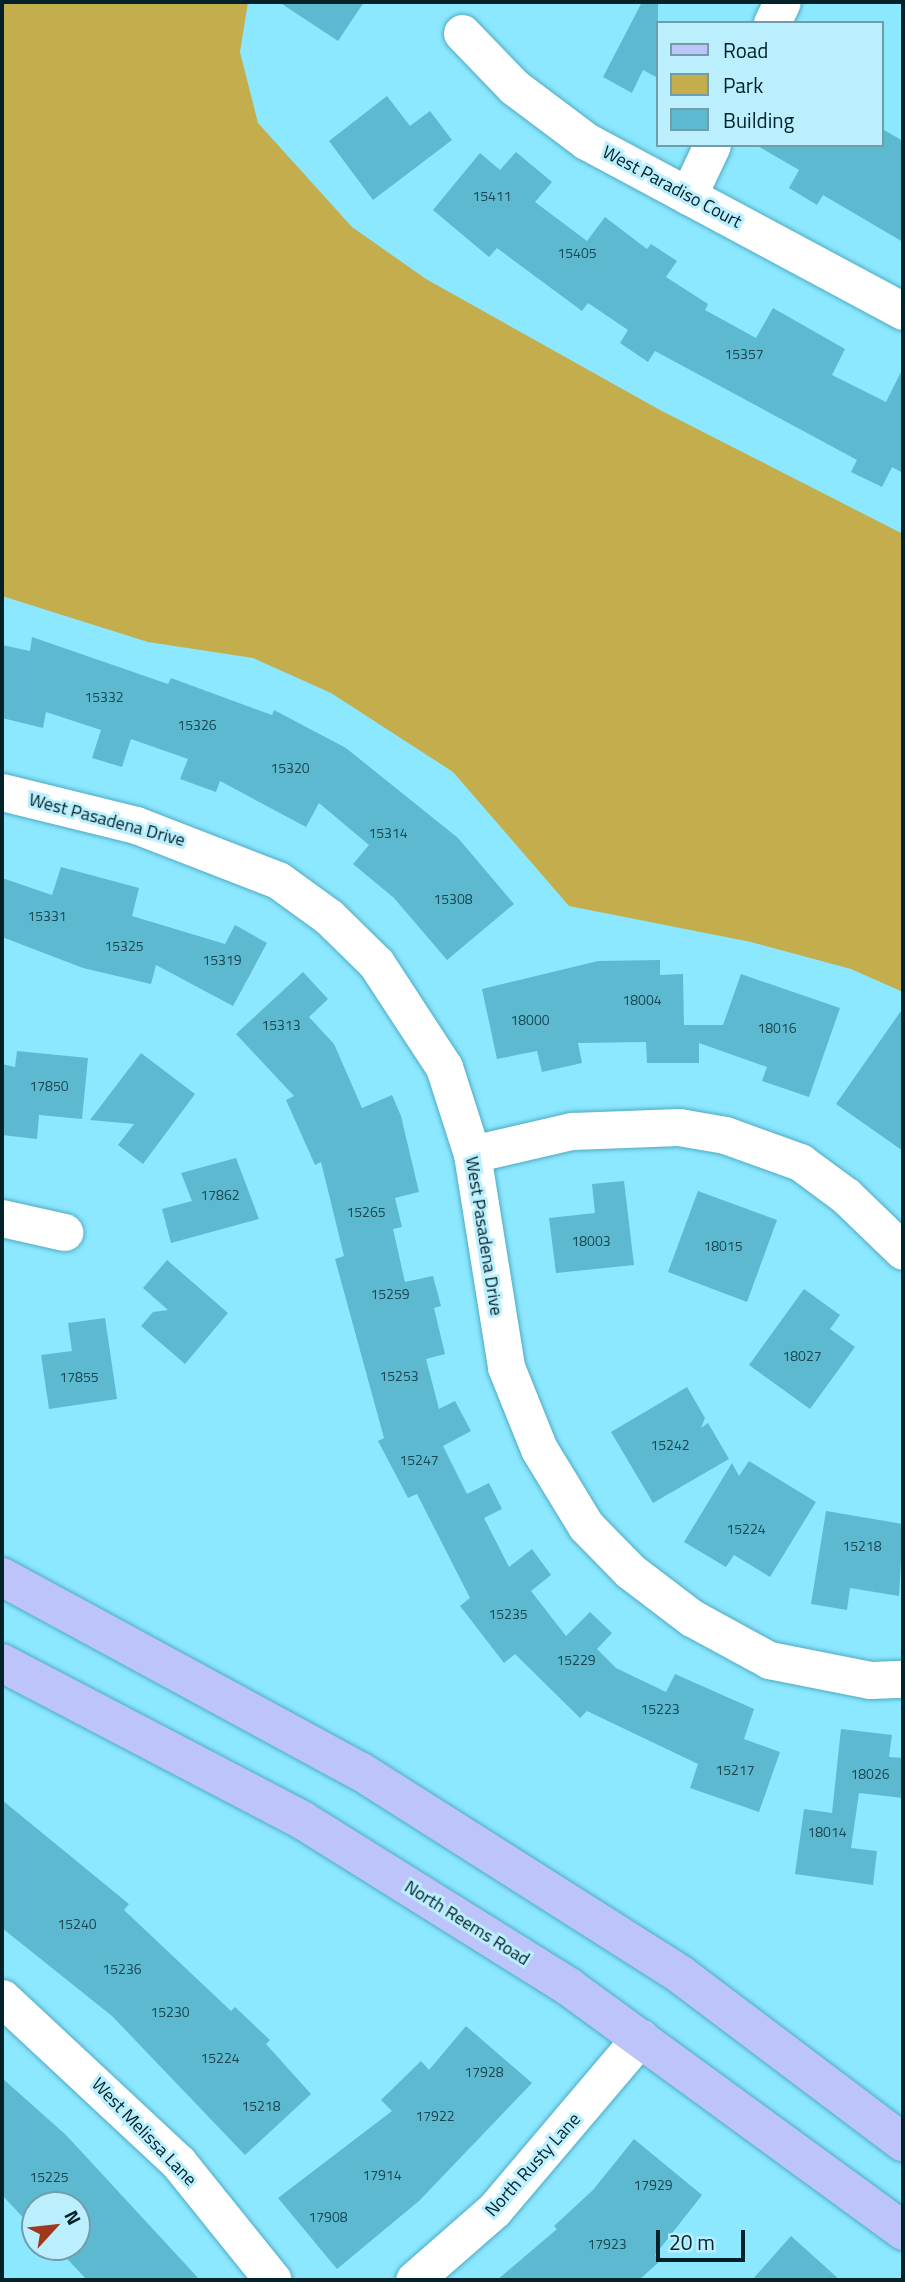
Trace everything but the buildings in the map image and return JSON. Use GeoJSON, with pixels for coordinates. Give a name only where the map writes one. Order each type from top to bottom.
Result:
{"type":"FeatureCollection","features":[{"type":"Feature","properties":{"kind":"main road"},"geometry":{"type":"LineString","coordinates":[[2,1577],[360,1771],[681,1975],[903,2142]]}},
{"type":"Feature","properties":{"kind":"main road","name":"North Reems Road"},"geometry":{"type":"LineString","coordinates":[[2,1663],[302,1820],[640,2038],[903,2231]]}},
{"type":"Feature","properties":{"kind":"street"},"geometry":{"type":"LineString","coordinates":[[773,21],[782,2]]}},
{"type":"Feature","properties":{"kind":"street","name":"West Paradiso Court"},"geometry":{"type":"LineString","coordinates":[[462,33],[514,87],[586,141],[903,311]]}},
{"type":"Feature","properties":{"kind":"street"},"geometry":{"type":"LineString","coordinates":[[688,196],[711,147]]}},
{"type":"Feature","properties":{"kind":"street","name":"West Pasadena Drive"},"geometry":{"type":"LineString","coordinates":[[2,792],[203,847],[278,880],[329,916],[376,963],[418,1023],[444,1067],[472,1154],[506,1367],[539,1449],[586,1526],[629,1571],[692,1618],[769,1660],[870,1680],[903,1679]]}},
{"type":"Feature","properties":{"kind":"street"},"geometry":{"type":"LineString","coordinates":[[472,1154],[572,1131],[679,1127],[725,1135],[800,1161],[846,1196],[903,1251]]}},
{"type":"Feature","properties":{"kind":"street"},"geometry":{"type":"LineString","coordinates":[[2,1218],[64,1231]]}},
{"type":"Feature","properties":{"kind":"street","name":"West Melissa Lane"},"geometry":{"type":"LineString","coordinates":[[2,1998],[178,2162],[273,2280]]}},
{"type":"Feature","properties":{"kind":"street","name":"North Rusty Lane"},"geometry":{"type":"LineString","coordinates":[[414,2280],[494,2210],[640,2038]]}},
{"type":"Feature","properties":{"kind":"green space"},"geometry":{"type":"Polygon","coordinates":[[[2,2],[248,2],[240,52],[258,123],[352,227],[426,279],[660,410],[903,534],[903,992],[851,969],[751,942],[569,906],[453,772],[331,693],[253,658],[148,642],[2,596],[2,2]]]}}]}
